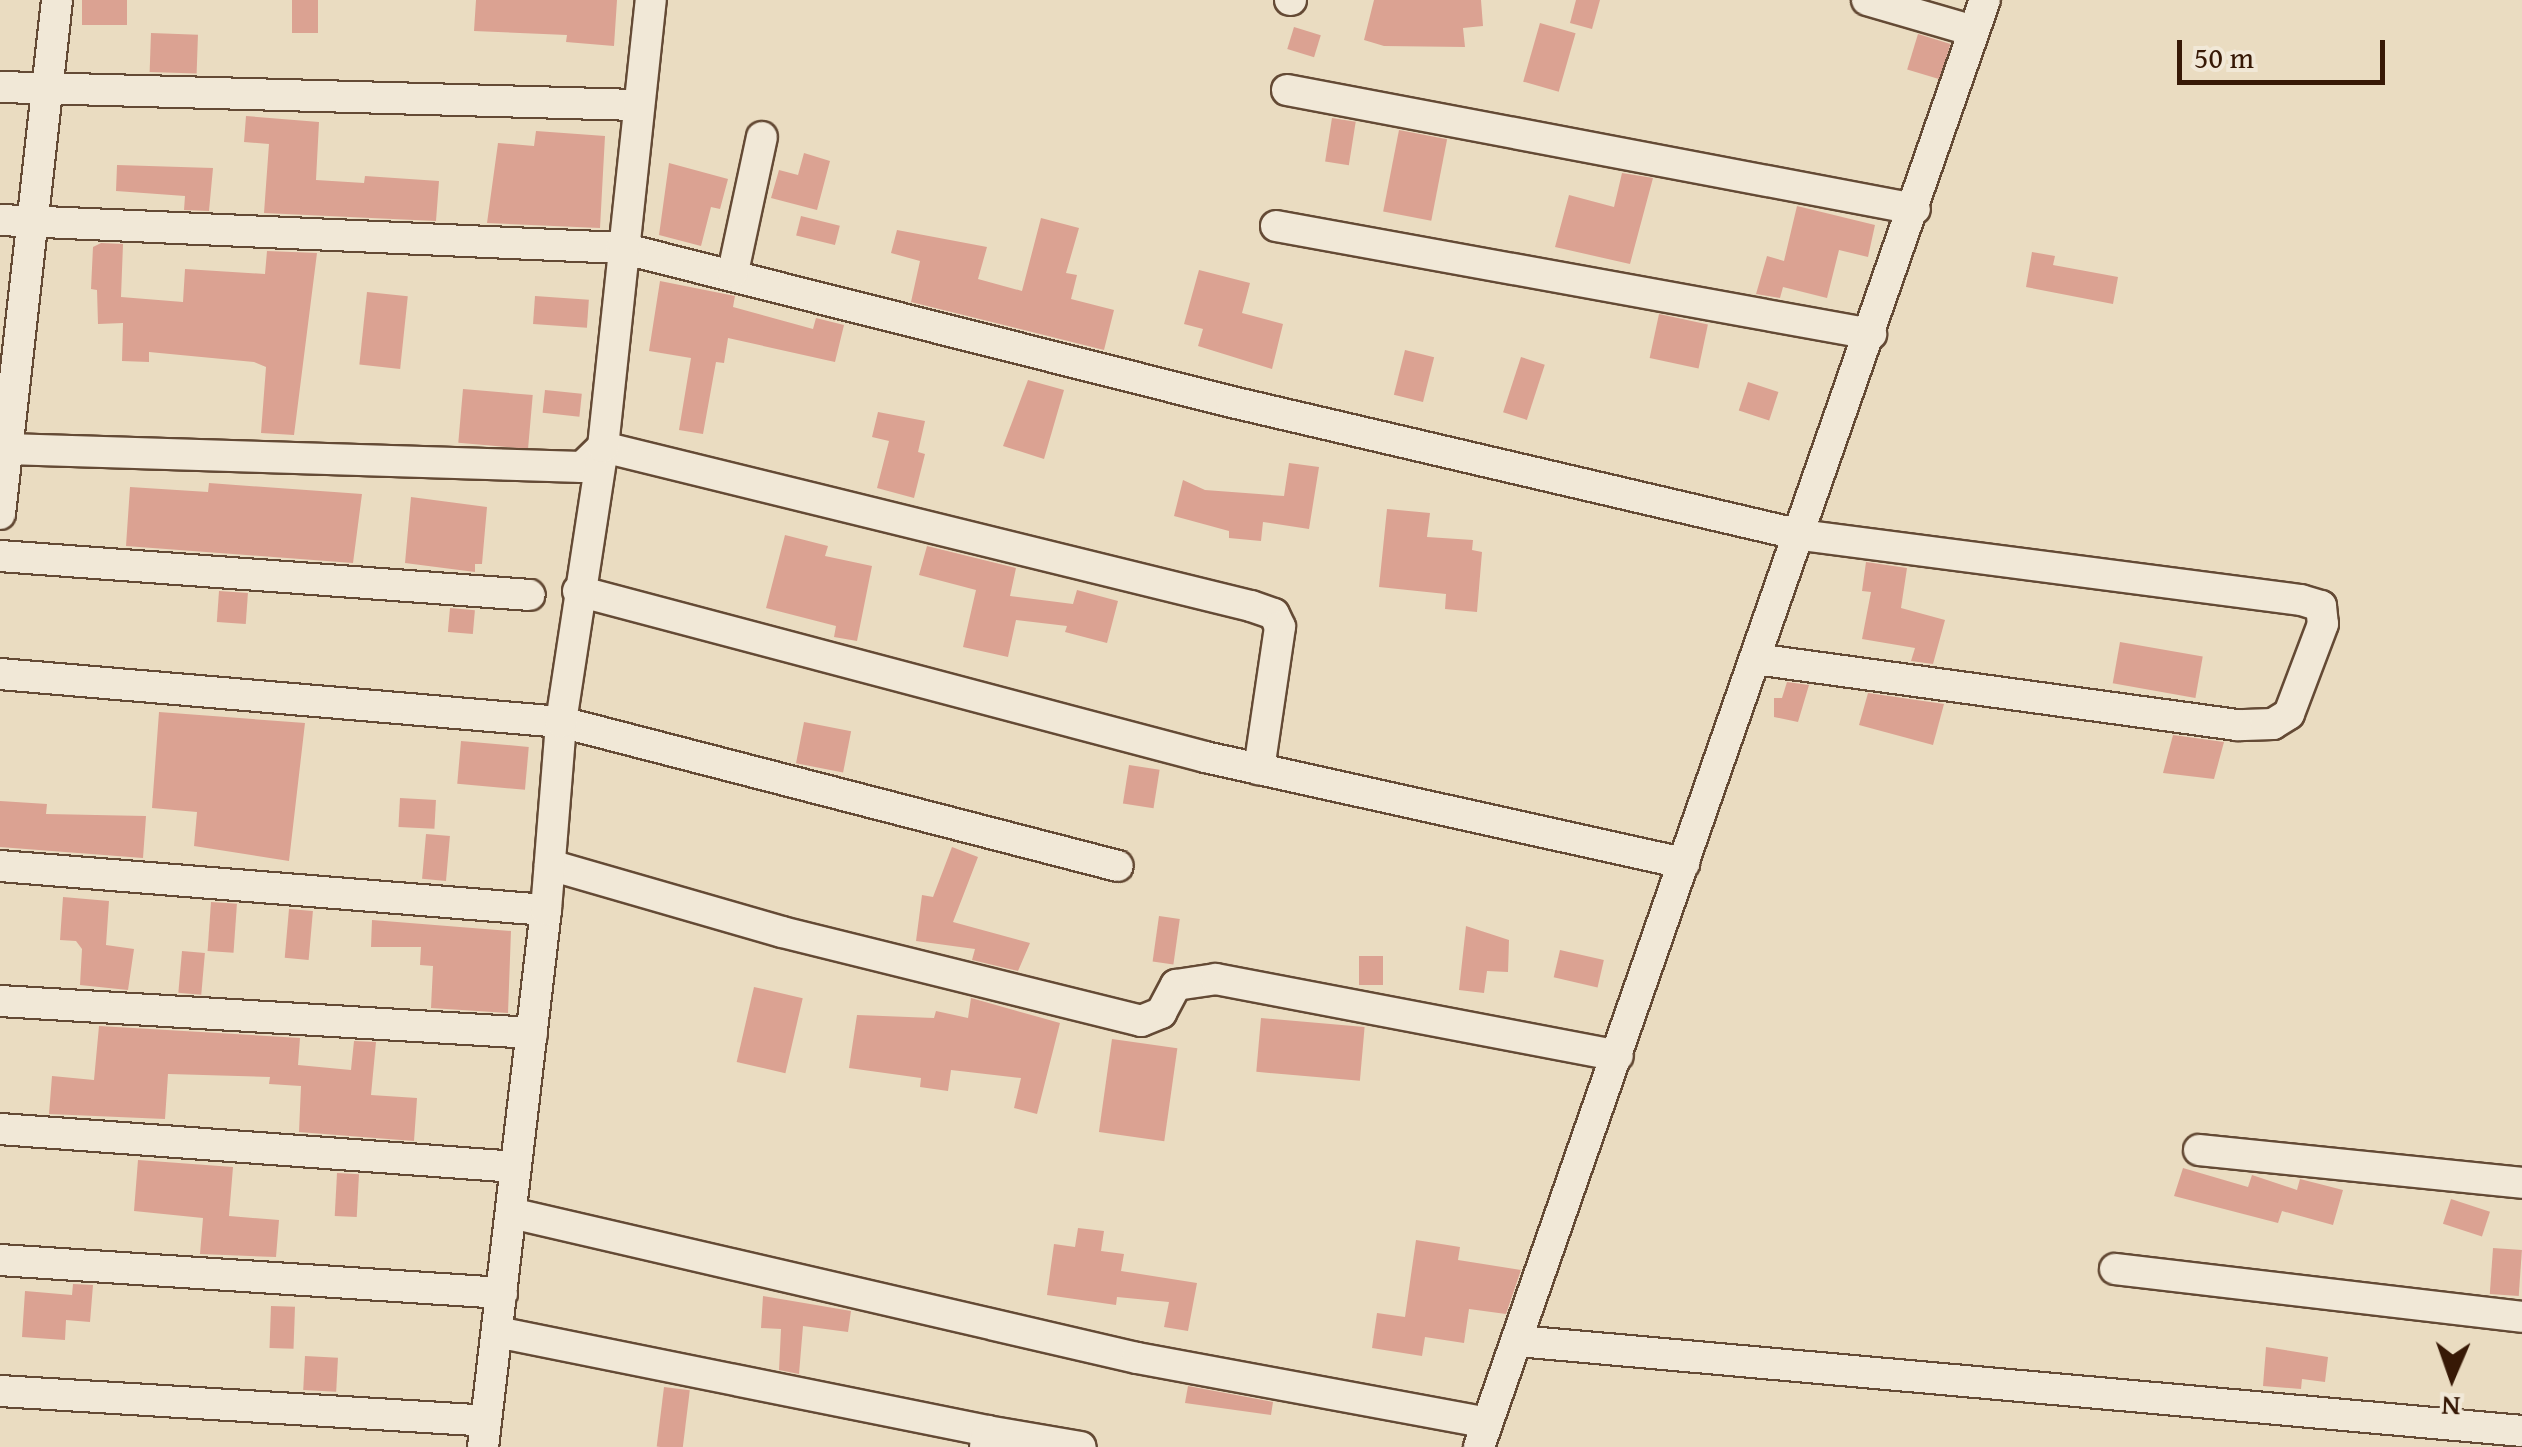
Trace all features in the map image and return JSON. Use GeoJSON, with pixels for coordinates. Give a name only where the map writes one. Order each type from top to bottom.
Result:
{"type":"FeatureCollection","features":[{"type":"Feature","properties":{"kind":"street"},"geometry":{"type":"LineString","coordinates":[[0,514],[8,449],[9,353],[32,222],[57,0]]}},
{"type":"Feature","properties":{"kind":"street"},"geometry":{"type":"LineString","coordinates":[[0,1391],[485,1434],[546,910],[560,722],[604,447],[621,248],[651,0]]}},
{"type":"Feature","properties":{"kind":"street"},"geometry":{"type":"LineString","coordinates":[[1867,0],[1974,32]]}},
{"type":"Feature","properties":{"kind":"street"},"geometry":{"type":"LineString","coordinates":[[511,1213],[1483,1435],[1916,209],[1985,0]]}},
{"type":"Feature","properties":{"kind":"street"},"geometry":{"type":"LineString","coordinates":[[0,86],[637,106]]}},
{"type":"Feature","properties":{"kind":"street"},"geometry":{"type":"LineString","coordinates":[[1286,90],[1916,209]]}},
{"type":"Feature","properties":{"kind":"street"},"geometry":{"type":"LineString","coordinates":[[733,272],[762,137]]}},
{"type":"Feature","properties":{"kind":"street"},"geometry":{"type":"LineString","coordinates":[[0,220],[621,248],[733,272],[1232,402],[1801,536],[2300,600],[2321,606],[2323,624],[2288,714],[2273,724],[2238,725],[1756,659]]}},
{"type":"Feature","properties":{"kind":"street"},"geometry":{"type":"LineString","coordinates":[[1276,226],[1871,334]]}},
{"type":"Feature","properties":{"kind":"street"},"geometry":{"type":"LineString","coordinates":[[8,449],[582,467],[604,447]]}},
{"type":"Feature","properties":{"kind":"street"},"geometry":{"type":"LineString","coordinates":[[604,447],[1274,614],[1280,627],[1260,769]]}},
{"type":"Feature","properties":{"kind":"street"},"geometry":{"type":"LineString","coordinates":[[0,556],[530,595]]}},
{"type":"Feature","properties":{"kind":"street"},"geometry":{"type":"LineString","coordinates":[[578,592],[1260,769],[1684,863]]}},
{"type":"Feature","properties":{"kind":"street"},"geometry":{"type":"LineString","coordinates":[[0,674],[560,722],[1118,866]]}},
{"type":"Feature","properties":{"kind":"street"},"geometry":{"type":"LineString","coordinates":[[550,865],[782,932],[1141,1022],[1161,1013],[1176,985],[1216,979],[1618,1056]]}},
{"type":"Feature","properties":{"kind":"street"},"geometry":{"type":"LineString","coordinates":[[0,866],[546,910]]}},
{"type":"Feature","properties":{"kind":"street"},"geometry":{"type":"LineString","coordinates":[[0,1001],[532,1032]]}},
{"type":"Feature","properties":{"kind":"street"},"geometry":{"type":"LineString","coordinates":[[0,1129],[516,1168]]}},
{"type":"Feature","properties":{"kind":"street"},"geometry":{"type":"LineString","coordinates":[[2199,1150],[2522,1183]]}},
{"type":"Feature","properties":{"kind":"street"},"geometry":{"type":"LineString","coordinates":[[0,1260],[502,1293]]}},
{"type":"Feature","properties":{"kind":"street"},"geometry":{"type":"LineString","coordinates":[[2115,1269],[2522,1316]]}},
{"type":"Feature","properties":{"kind":"street"},"geometry":{"type":"LineString","coordinates":[[497,1332],[986,1439],[1082,1447]]}},
{"type":"Feature","properties":{"kind":"street"},"geometry":{"type":"LineString","coordinates":[[1518,1342],[2522,1431]]}},
{"type":"Feature","properties":{"kind":"building"},"geometry":{"type":"Polygon","coordinates":[[[82,0],[127,0],[127,25],[82,25],[82,0]]]}},
{"type":"Feature","properties":{"kind":"building"},"geometry":{"type":"Polygon","coordinates":[[[292,0],[318,0],[318,33],[292,33],[292,0]]]}},
{"type":"Feature","properties":{"kind":"building"},"geometry":{"type":"Polygon","coordinates":[[[476,0],[617,0],[614,46],[566,42],[567,35],[474,31],[476,0]]]}},
{"type":"Feature","properties":{"kind":"building"},"geometry":{"type":"Polygon","coordinates":[[[1374,0],[1481,0],[1483,26],[1463,28],[1465,47],[1384,46],[1364,40],[1374,0]]]}},
{"type":"Feature","properties":{"kind":"building"},"geometry":{"type":"Polygon","coordinates":[[[1576,0],[1600,0],[1592,29],[1570,23],[1576,0]]]}},
{"type":"Feature","properties":{"kind":"building"},"geometry":{"type":"Polygon","coordinates":[[[1540,23],[1576,33],[1559,92],[1523,82],[1540,23]]]}},
{"type":"Feature","properties":{"kind":"building"},"geometry":{"type":"Polygon","coordinates":[[[1294,27],[1321,35],[1314,57],[1287,49],[1294,27]]]}},
{"type":"Feature","properties":{"kind":"building"},"geometry":{"type":"Polygon","coordinates":[[[151,33],[198,35],[197,74],[150,72],[151,33]]]}},
{"type":"Feature","properties":{"kind":"building"},"geometry":{"type":"Polygon","coordinates":[[[1918,34],[1951,44],[1940,79],[1907,69],[1918,34]]]}},
{"type":"Feature","properties":{"kind":"building"},"geometry":{"type":"Polygon","coordinates":[[[246,116],[319,122],[316,180],[364,183],[365,176],[439,181],[436,221],[264,213],[269,144],[244,142],[246,116]]]}},
{"type":"Feature","properties":{"kind":"building"},"geometry":{"type":"Polygon","coordinates":[[[1332,118],[1356,122],[1349,165],[1325,161],[1332,118]]]}},
{"type":"Feature","properties":{"kind":"building"},"geometry":{"type":"Polygon","coordinates":[[[1399,130],[1447,139],[1431,221],[1383,211],[1399,130]]]}},
{"type":"Feature","properties":{"kind":"building"},"geometry":{"type":"Polygon","coordinates":[[[536,131],[605,136],[600,228],[487,223],[498,143],[534,146],[536,131]]]}},
{"type":"Feature","properties":{"kind":"building"},"geometry":{"type":"Polygon","coordinates":[[[804,153],[830,161],[817,210],[771,198],[779,170],[798,175],[804,153]]]}},
{"type":"Feature","properties":{"kind":"building"},"geometry":{"type":"Polygon","coordinates":[[[669,163],[728,179],[720,209],[711,207],[701,246],[659,235],[669,163]]]}},
{"type":"Feature","properties":{"kind":"building"},"geometry":{"type":"Polygon","coordinates":[[[117,165],[213,168],[209,211],[184,210],[185,196],[116,191],[117,165]]]}},
{"type":"Feature","properties":{"kind":"building"},"geometry":{"type":"Polygon","coordinates":[[[1622,173],[1653,178],[1630,264],[1555,247],[1569,195],[1614,207],[1622,173]]]}},
{"type":"Feature","properties":{"kind":"building"},"geometry":{"type":"Polygon","coordinates":[[[1797,206],[1875,225],[1868,257],[1839,250],[1827,298],[1783,287],[1780,298],[1756,294],[1767,256],[1784,261],[1797,206]]]}},
{"type":"Feature","properties":{"kind":"building"},"geometry":{"type":"Polygon","coordinates":[[[801,216],[840,226],[835,245],[796,235],[801,216]]]}},
{"type":"Feature","properties":{"kind":"building"},"geometry":{"type":"Polygon","coordinates":[[[1041,218],[1079,228],[1066,273],[1077,275],[1071,299],[1114,310],[1104,350],[911,302],[920,261],[891,253],[897,230],[987,247],[978,279],[1022,291],[1041,218]]]}},
{"type":"Feature","properties":{"kind":"building"},"geometry":{"type":"Polygon","coordinates":[[[101,243],[123,244],[121,297],[183,302],[185,269],[265,274],[267,251],[317,253],[294,435],[261,433],[266,367],[254,362],[149,352],[149,362],[122,361],[123,323],[98,324],[97,290],[91,289],[93,247],[101,243]]]}},
{"type":"Feature","properties":{"kind":"building"},"geometry":{"type":"Polygon","coordinates":[[[2032,252],[2055,256],[2053,265],[2118,277],[2113,304],[2026,287],[2032,252]]]}},
{"type":"Feature","properties":{"kind":"building"},"geometry":{"type":"Polygon","coordinates":[[[1199,270],[1250,283],[1242,313],[1283,324],[1272,369],[1198,346],[1203,329],[1184,324],[1199,270]]]}},
{"type":"Feature","properties":{"kind":"building"},"geometry":{"type":"Polygon","coordinates":[[[660,281],[735,296],[733,307],[813,329],[816,318],[844,325],[835,362],[728,338],[724,363],[716,362],[703,434],[679,430],[691,358],[649,351],[660,281]]]}},
{"type":"Feature","properties":{"kind":"building"},"geometry":{"type":"Polygon","coordinates":[[[367,292],[408,296],[400,369],[359,365],[367,292]]]}},
{"type":"Feature","properties":{"kind":"building"},"geometry":{"type":"Polygon","coordinates":[[[535,296],[589,300],[587,328],[533,324],[535,296]]]}},
{"type":"Feature","properties":{"kind":"building"},"geometry":{"type":"Polygon","coordinates":[[[1659,314],[1708,324],[1699,368],[1650,358],[1659,314]]]}},
{"type":"Feature","properties":{"kind":"building"},"geometry":{"type":"Polygon","coordinates":[[[1405,350],[1434,357],[1423,402],[1394,395],[1405,350]]]}},
{"type":"Feature","properties":{"kind":"building"},"geometry":{"type":"Polygon","coordinates":[[[1521,357],[1545,365],[1527,420],[1503,412],[1521,357]]]}},
{"type":"Feature","properties":{"kind":"building"},"geometry":{"type":"Polygon","coordinates":[[[1028,380],[1064,390],[1044,459],[1003,446],[1028,380]]]}},
{"type":"Feature","properties":{"kind":"building"},"geometry":{"type":"Polygon","coordinates":[[[1748,382],[1778,392],[1769,420],[1739,411],[1748,382]]]}},
{"type":"Feature","properties":{"kind":"building"},"geometry":{"type":"Polygon","coordinates":[[[463,389],[533,395],[528,449],[458,443],[463,389]]]}},
{"type":"Feature","properties":{"kind":"building"},"geometry":{"type":"Polygon","coordinates":[[[545,390],[582,394],[579,417],[543,413],[545,390]]]}},
{"type":"Feature","properties":{"kind":"building"},"geometry":{"type":"Polygon","coordinates":[[[878,412],[925,421],[918,452],[925,454],[914,498],[877,488],[889,441],[872,437],[878,412]]]}},
{"type":"Feature","properties":{"kind":"building"},"geometry":{"type":"Polygon","coordinates":[[[1289,463],[1319,467],[1309,529],[1263,522],[1261,541],[1229,538],[1229,531],[1174,516],[1183,480],[1205,490],[1284,496],[1289,463]]]}},
{"type":"Feature","properties":{"kind":"building"},"geometry":{"type":"Polygon","coordinates":[[[209,483],[362,494],[353,563],[126,546],[130,487],[208,492],[209,483]]]}},
{"type":"Feature","properties":{"kind":"building"},"geometry":{"type":"Polygon","coordinates":[[[411,497],[487,507],[482,564],[475,564],[475,572],[405,563],[411,497]]]}},
{"type":"Feature","properties":{"kind":"building"},"geometry":{"type":"Polygon","coordinates":[[[1387,509],[1430,513],[1427,537],[1473,540],[1472,550],[1482,552],[1477,612],[1445,609],[1446,594],[1379,587],[1387,509]]]}},
{"type":"Feature","properties":{"kind":"building"},"geometry":{"type":"Polygon","coordinates":[[[785,535],[828,546],[825,556],[872,566],[857,641],[834,637],[836,626],[766,608],[785,535]]]}},
{"type":"Feature","properties":{"kind":"building"},"geometry":{"type":"Polygon","coordinates":[[[927,546],[1016,568],[1010,596],[1073,604],[1077,590],[1118,601],[1107,643],[1065,632],[1067,626],[1016,620],[1008,657],[963,647],[976,590],[919,575],[927,546]]]}},
{"type":"Feature","properties":{"kind":"building"},"geometry":{"type":"Polygon","coordinates":[[[1866,562],[1907,568],[1901,608],[1945,620],[1933,664],[1911,661],[1915,648],[1862,639],[1871,592],[1862,591],[1866,562]]]}},
{"type":"Feature","properties":{"kind":"building"},"geometry":{"type":"Polygon","coordinates":[[[219,591],[248,593],[246,624],[217,622],[219,591]]]}},
{"type":"Feature","properties":{"kind":"building"},"geometry":{"type":"Polygon","coordinates":[[[450,608],[475,610],[473,634],[448,632],[450,608]]]}},
{"type":"Feature","properties":{"kind":"building"},"geometry":{"type":"Polygon","coordinates":[[[2120,642],[2203,657],[2195,698],[2113,683],[2120,642]]]}},
{"type":"Feature","properties":{"kind":"building"},"geometry":{"type":"Polygon","coordinates":[[[1787,682],[1809,685],[1798,722],[1774,717],[1774,698],[1782,698],[1787,682]]]}},
{"type":"Feature","properties":{"kind":"building"},"geometry":{"type":"Polygon","coordinates":[[[1868,693],[1944,704],[1933,745],[1859,725],[1868,693]]]}},
{"type":"Feature","properties":{"kind":"building"},"geometry":{"type":"Polygon","coordinates":[[[159,712],[305,723],[289,861],[194,846],[197,812],[152,808],[159,712]]]}},
{"type":"Feature","properties":{"kind":"building"},"geometry":{"type":"Polygon","coordinates":[[[804,722],[851,731],[843,772],[796,763],[804,722]]]}},
{"type":"Feature","properties":{"kind":"building"},"geometry":{"type":"Polygon","coordinates":[[[2173,735],[2224,742],[2214,779],[2163,773],[2173,735]]]}},
{"type":"Feature","properties":{"kind":"building"},"geometry":{"type":"Polygon","coordinates":[[[461,741],[529,747],[525,790],[457,784],[461,741]]]}},
{"type":"Feature","properties":{"kind":"building"},"geometry":{"type":"Polygon","coordinates":[[[1129,765],[1160,770],[1154,808],[1123,804],[1129,765]]]}},
{"type":"Feature","properties":{"kind":"building"},"geometry":{"type":"Polygon","coordinates":[[[400,798],[436,800],[434,829],[398,827],[400,798]]]}},
{"type":"Feature","properties":{"kind":"building"},"geometry":{"type":"Polygon","coordinates":[[[0,801],[47,804],[46,814],[146,816],[143,858],[0,847],[0,801]]]}},
{"type":"Feature","properties":{"kind":"building"},"geometry":{"type":"Polygon","coordinates":[[[426,834],[450,836],[446,881],[422,879],[426,834]]]}},
{"type":"Feature","properties":{"kind":"building"},"geometry":{"type":"Polygon","coordinates":[[[952,847],[978,857],[953,922],[1030,943],[1018,971],[972,960],[975,949],[916,941],[922,895],[933,897],[952,847]]]}},
{"type":"Feature","properties":{"kind":"building"},"geometry":{"type":"Polygon","coordinates":[[[63,897],[109,901],[106,945],[134,949],[128,990],[80,985],[82,949],[76,941],[60,940],[63,897]]]}},
{"type":"Feature","properties":{"kind":"building"},"geometry":{"type":"Polygon","coordinates":[[[211,902],[237,904],[234,953],[208,951],[211,902]]]}},
{"type":"Feature","properties":{"kind":"building"},"geometry":{"type":"Polygon","coordinates":[[[289,909],[313,911],[309,960],[285,958],[289,909]]]}},
{"type":"Feature","properties":{"kind":"building"},"geometry":{"type":"Polygon","coordinates":[[[1159,916],[1180,919],[1173,964],[1153,962],[1159,916]]]}},
{"type":"Feature","properties":{"kind":"building"},"geometry":{"type":"Polygon","coordinates":[[[372,920],[511,931],[508,1013],[431,1008],[433,966],[420,965],[421,947],[371,947],[372,920]]]}},
{"type":"Feature","properties":{"kind":"building"},"geometry":{"type":"Polygon","coordinates":[[[1466,926],[1509,940],[1508,972],[1487,971],[1484,993],[1459,990],[1466,926]]]}},
{"type":"Feature","properties":{"kind":"building"},"geometry":{"type":"Polygon","coordinates":[[[1560,950],[1604,960],[1598,987],[1554,977],[1560,950]]]}},
{"type":"Feature","properties":{"kind":"building"},"geometry":{"type":"Polygon","coordinates":[[[182,951],[205,953],[201,995],[178,993],[182,951]]]}},
{"type":"Feature","properties":{"kind":"building"},"geometry":{"type":"Polygon","coordinates":[[[1359,956],[1383,956],[1383,985],[1359,985],[1359,956]]]}},
{"type":"Feature","properties":{"kind":"building"},"geometry":{"type":"Polygon","coordinates":[[[754,987],[803,998],[785,1073],[737,1062],[754,987]]]}},
{"type":"Feature","properties":{"kind":"building"},"geometry":{"type":"Polygon","coordinates":[[[971,998],[1060,1023],[1037,1114],[1014,1108],[1021,1078],[951,1070],[948,1091],[920,1087],[921,1078],[849,1068],[857,1015],[934,1018],[936,1011],[968,1018],[971,998]]]}},
{"type":"Feature","properties":{"kind":"building"},"geometry":{"type":"Polygon","coordinates":[[[1261,1018],[1365,1027],[1360,1081],[1256,1072],[1261,1018]]]}},
{"type":"Feature","properties":{"kind":"building"},"geometry":{"type":"Polygon","coordinates":[[[99,1026],[300,1038],[298,1065],[351,1070],[354,1041],[376,1042],[371,1095],[417,1098],[414,1141],[299,1132],[301,1086],[269,1084],[270,1077],[168,1074],[165,1119],[49,1114],[52,1076],[94,1080],[99,1026]]]}},
{"type":"Feature","properties":{"kind":"building"},"geometry":{"type":"Polygon","coordinates":[[[1112,1039],[1177,1048],[1164,1141],[1099,1132],[1112,1039]]]}},
{"type":"Feature","properties":{"kind":"building"},"geometry":{"type":"Polygon","coordinates":[[[138,1160],[233,1167],[229,1216],[279,1220],[276,1257],[200,1254],[203,1218],[134,1211],[138,1160]]]}},
{"type":"Feature","properties":{"kind":"building"},"geometry":{"type":"Polygon","coordinates":[[[2183,1168],[2248,1187],[2252,1175],[2297,1190],[2300,1179],[2343,1190],[2333,1225],[2282,1211],[2278,1223],[2174,1196],[2183,1168]]]}},
{"type":"Feature","properties":{"kind":"building"},"geometry":{"type":"Polygon","coordinates":[[[337,1173],[359,1174],[357,1217],[335,1216],[337,1173]]]}},
{"type":"Feature","properties":{"kind":"building"},"geometry":{"type":"Polygon","coordinates":[[[2451,1199],[2490,1212],[2482,1236],[2443,1224],[2451,1199]]]}},
{"type":"Feature","properties":{"kind":"building"},"geometry":{"type":"Polygon","coordinates":[[[1078,1228],[1104,1231],[1101,1251],[1124,1254],[1121,1271],[1197,1283],[1188,1331],[1164,1327],[1169,1302],[1117,1297],[1116,1305],[1047,1295],[1054,1244],[1075,1247],[1078,1228]]]}},
{"type":"Feature","properties":{"kind":"building"},"geometry":{"type":"Polygon","coordinates":[[[1416,1240],[1460,1247],[1458,1260],[1521,1270],[1506,1314],[1469,1309],[1464,1343],[1425,1337],[1422,1356],[1372,1348],[1377,1313],[1405,1317],[1416,1240]]]}},
{"type":"Feature","properties":{"kind":"building"},"geometry":{"type":"Polygon","coordinates":[[[2493,1248],[2522,1250],[2519,1296],[2490,1294],[2493,1248]]]}},
{"type":"Feature","properties":{"kind":"building"},"geometry":{"type":"Polygon","coordinates":[[[73,1284],[93,1285],[90,1322],[66,1320],[65,1340],[22,1337],[25,1291],[72,1295],[73,1284]]]}},
{"type":"Feature","properties":{"kind":"building"},"geometry":{"type":"Polygon","coordinates":[[[763,1296],[851,1311],[848,1332],[803,1326],[799,1374],[779,1370],[781,1329],[761,1328],[763,1296]]]}},
{"type":"Feature","properties":{"kind":"building"},"geometry":{"type":"Polygon","coordinates":[[[271,1306],[295,1307],[294,1349],[270,1348],[271,1306]]]}},
{"type":"Feature","properties":{"kind":"building"},"geometry":{"type":"Polygon","coordinates":[[[2266,1347],[2328,1357],[2325,1382],[2302,1379],[2301,1389],[2263,1386],[2266,1347]]]}},
{"type":"Feature","properties":{"kind":"building"},"geometry":{"type":"Polygon","coordinates":[[[305,1356],[338,1358],[336,1392],[303,1390],[305,1356]]]}},
{"type":"Feature","properties":{"kind":"building"},"geometry":{"type":"Polygon","coordinates":[[[1188,1386],[1273,1402],[1271,1415],[1185,1403],[1188,1386]]]}},
{"type":"Feature","properties":{"kind":"building"},"geometry":{"type":"Polygon","coordinates":[[[664,1387],[690,1390],[683,1447],[657,1447],[664,1387]]]}}]}
